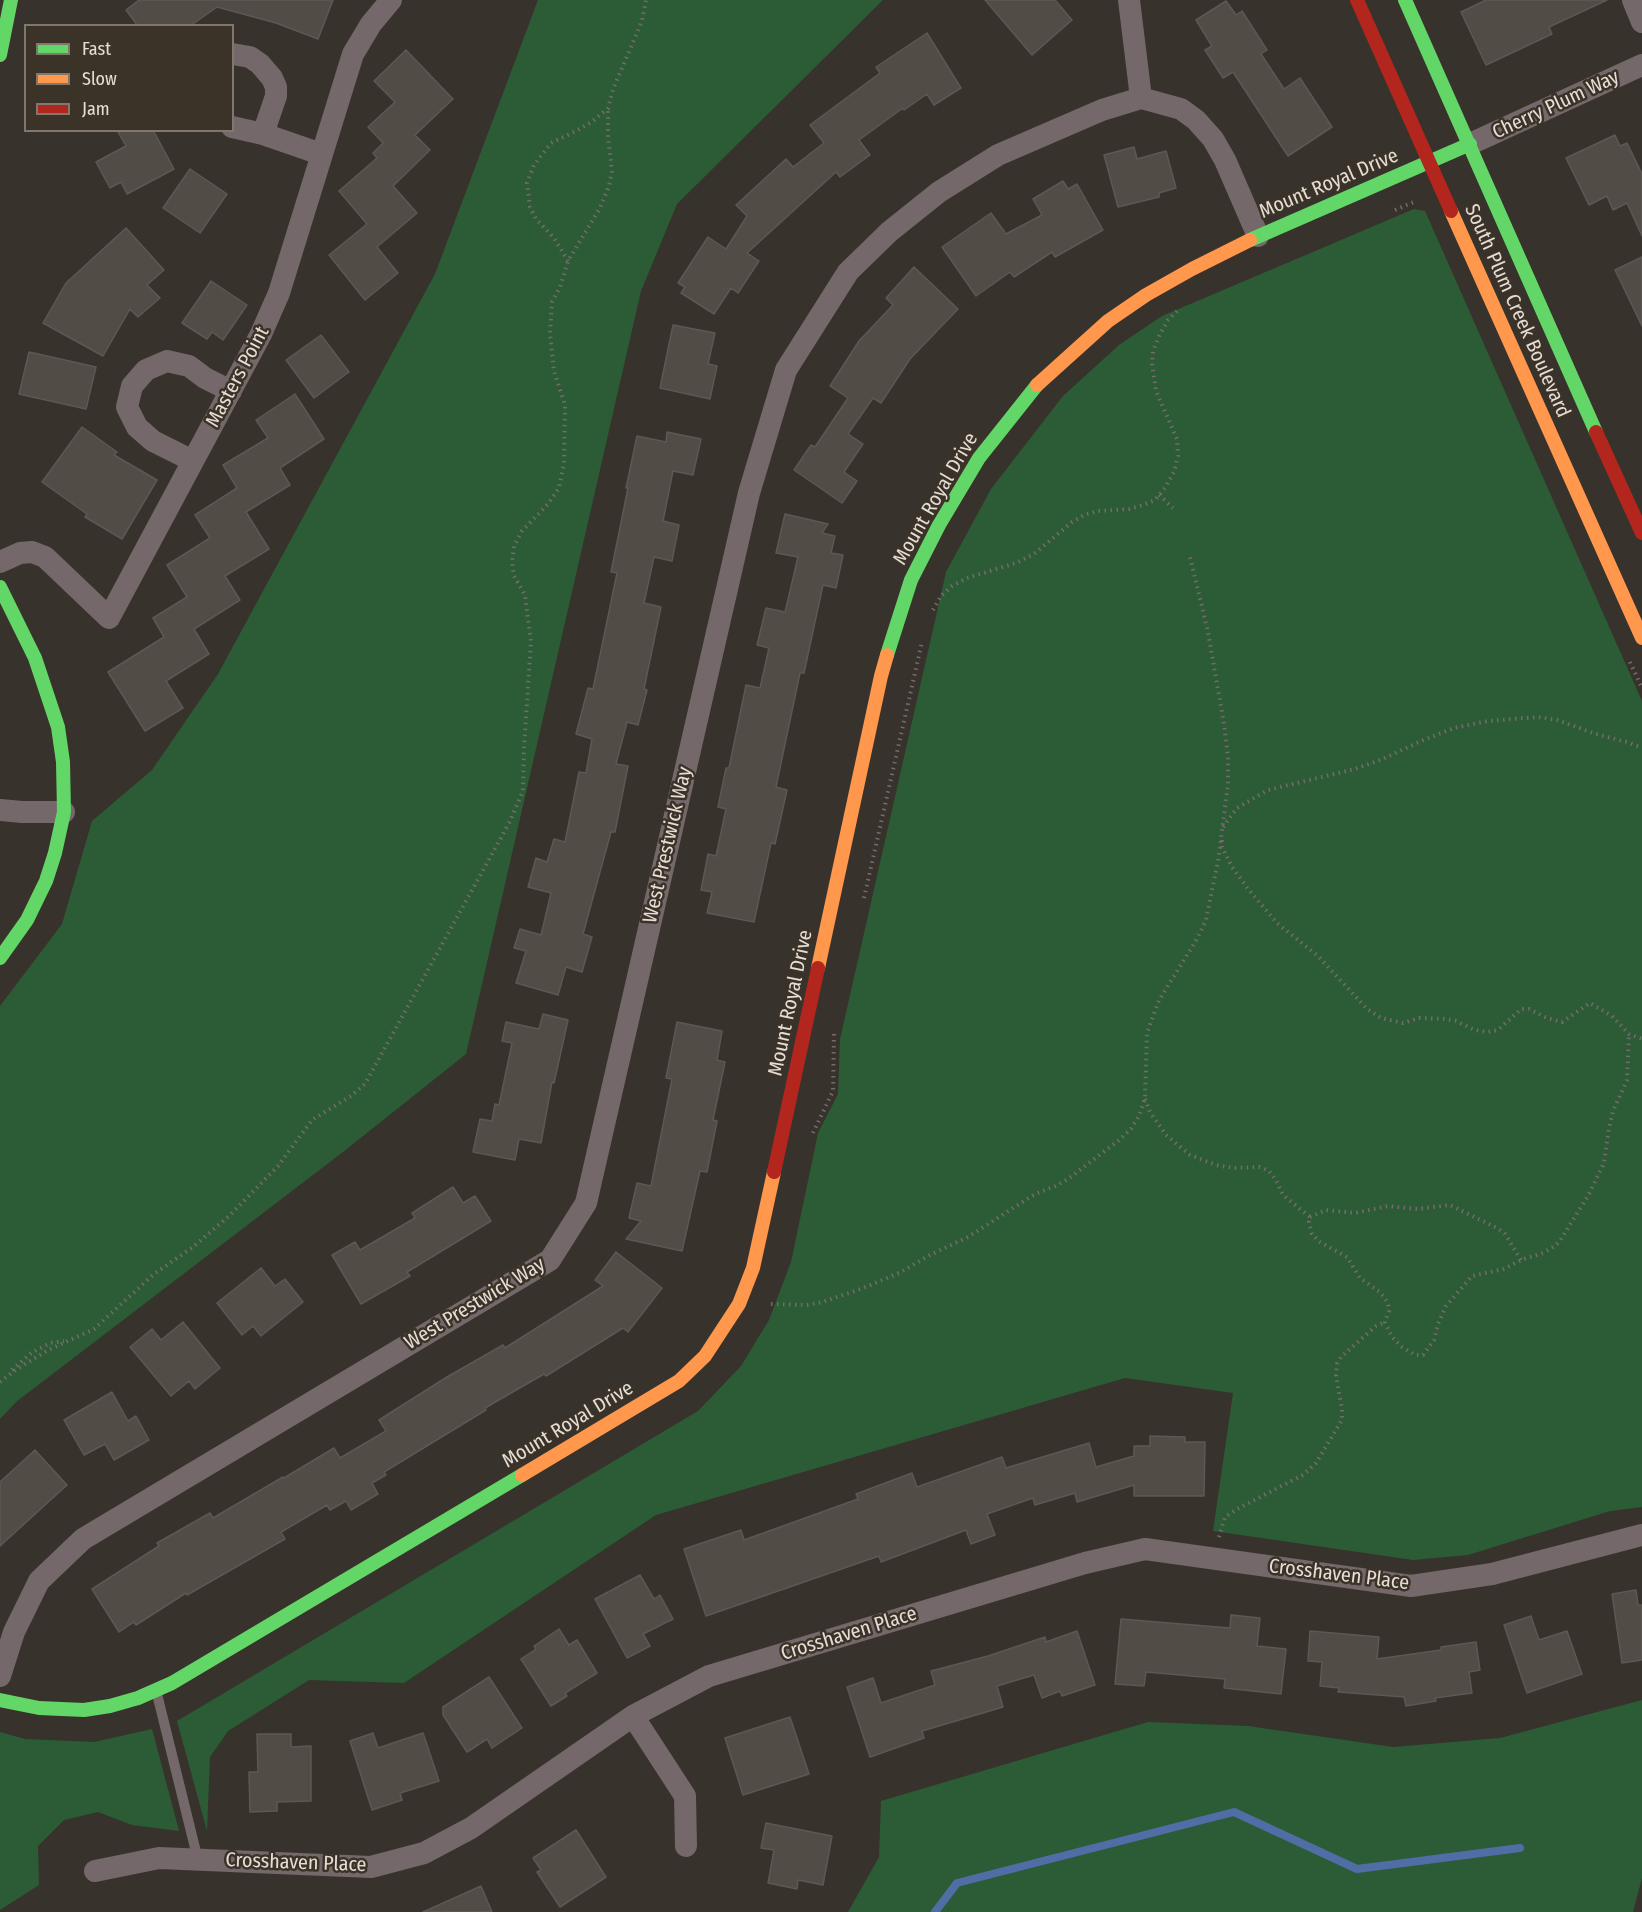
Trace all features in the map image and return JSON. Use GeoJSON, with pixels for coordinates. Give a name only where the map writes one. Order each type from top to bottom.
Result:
{"type":"FeatureCollection","features":[{"type":"Feature","properties":{"kind":"street"},"geometry":{"type":"LineString","coordinates":[[0,55],[11,0]]}},
{"type":"Feature","properties":{"kind":"street","name":"Masters Point"},"geometry":{"type":"LineString","coordinates":[[0,562],[20,553],[32,552],[45,557],[109,618],[261,334],[279,293],[353,54],[371,24],[391,0]]}},
{"type":"Feature","properties":{"kind":"street"},"geometry":{"type":"LineString","coordinates":[[1129,0],[1141,98],[1181,109],[1196,120],[1213,139],[1225,160],[1258,236]]}},
{"type":"Feature","properties":{"kind":"street","name":"South Plum Creek Boulevard"},"geometry":{"type":"LineString","coordinates":[[1357,0],[1642,638]]}},
{"type":"Feature","properties":{"kind":"street","name":"South Plum Creek Boulevard"},"geometry":{"type":"LineString","coordinates":[[1405,0],[1642,533]]}},
{"type":"Feature","properties":{"kind":"street"},"geometry":{"type":"LineString","coordinates":[[1632,0],[1642,22]]}},
{"type":"Feature","properties":{"kind":"street"},"geometry":{"type":"LineString","coordinates":[[234,54],[250,57],[260,64],[272,78],[276,87],[276,96],[263,134]]}},
{"type":"Feature","properties":{"kind":"street","name":"Cherry Plum Way"},"geometry":{"type":"LineString","coordinates":[[1470,144],[1642,65]]}},
{"type":"Feature","properties":{"kind":"street","name":"West Prestwick Way"},"geometry":{"type":"LineString","coordinates":[[0,1677],[14,1632],[39,1581],[83,1539],[550,1260],[586,1203],[749,493],[786,370],[848,272],[890,232],[939,192],[998,155],[1102,110],[1141,98]]}},
{"type":"Feature","properties":{"kind":"street"},"geometry":{"type":"LineString","coordinates":[[234,127],[321,154]]}},
{"type":"Feature","properties":{"kind":"street","name":"Mount Royal Drive"},"geometry":{"type":"LineString","coordinates":[[0,1700],[39,1708],[84,1710],[119,1704],[156,1691],[679,1381],[705,1356],[740,1304],[753,1268],[881,676],[896,624],[911,580],[922,558],[939,525],[980,458],[1037,385],[1108,321],[1146,295],[1258,236],[1470,144]]}},
{"type":"Feature","properties":{"kind":"street"},"geometry":{"type":"LineString","coordinates":[[193,461],[153,441],[137,427],[127,407],[132,386],[146,369],[166,362],[189,366],[205,378],[231,391]]}},
{"type":"Feature","properties":{"kind":"street"},"geometry":{"type":"LineString","coordinates":[[0,587],[35,658],[58,728],[63,762],[64,812],[46,881],[27,920],[0,958]]}},
{"type":"Feature","properties":{"kind":"street"},"geometry":{"type":"LineString","coordinates":[[0,810],[64,812]]}},
{"type":"Feature","properties":{"kind":"street","name":"Crosshaven Place"},"geometry":{"type":"LineString","coordinates":[[95,1871],[159,1858],[371,1867],[424,1853],[471,1828],[633,1716],[709,1676],[1085,1563],[1145,1549],[1411,1586],[1492,1574],[1642,1534]]}},
{"type":"Feature","properties":{"kind":"street"},"geometry":{"type":"LineString","coordinates":[[633,1716],[685,1796],[686,1846]]}},
{"type":"Feature","properties":{"kind":"lane"},"geometry":{"type":"LineString","coordinates":[[156,1691],[198,1860]]}},
{"type":"Feature","properties":{"kind":"path"},"geometry":{"type":"LineString","coordinates":[[0,1382],[48,1350],[94,1329],[154,1274],[193,1247],[229,1216],[278,1166],[312,1120],[351,1096],[365,1084],[509,823],[524,791],[524,749],[531,642],[525,595],[514,576],[512,561],[514,546],[522,531],[548,504],[559,488],[564,463],[565,405],[554,371],[549,334],[552,302],[560,287],[568,261],[600,208],[609,186],[612,171],[608,137],[608,108],[614,87],[642,21],[646,0]]}},
{"type":"Feature","properties":{"kind":"path"},"geometry":{"type":"LineString","coordinates":[[568,261],[554,238],[536,219],[530,207],[527,183],[534,165],[551,143],[593,121],[608,108]]}},
{"type":"Feature","properties":{"kind":"path"},"geometry":{"type":"LineString","coordinates":[[1395,210],[1416,201]]}},
{"type":"Feature","properties":{"kind":"path"},"geometry":{"type":"LineString","coordinates":[[930,618],[934,607],[952,586],[967,578],[1016,563],[1034,554],[1072,522],[1084,515],[1098,511],[1129,509],[1155,500],[1174,472],[1178,456],[1177,439],[1156,391],[1152,375],[1153,351],[1168,320],[1180,308]]}},
{"type":"Feature","properties":{"kind":"path"},"geometry":{"type":"LineString","coordinates":[[1159,495],[1173,508]]}},
{"type":"Feature","properties":{"kind":"path"},"geometry":{"type":"LineString","coordinates":[[775,1295],[771,1304],[807,1305],[866,1287],[901,1272],[950,1244],[968,1237],[1035,1194],[1068,1179],[1118,1141],[1131,1129],[1139,1116],[1145,1098],[1147,1033],[1159,1000],[1197,939],[1206,920],[1218,861],[1228,784],[1228,757],[1208,632],[1190,557]]}},
{"type":"Feature","properties":{"kind":"path"},"geometry":{"type":"LineString","coordinates":[[862,905],[923,640]]}},
{"type":"Feature","properties":{"kind":"path"},"geometry":{"type":"LineString","coordinates":[[1642,748],[1557,720],[1538,717],[1488,721],[1454,728],[1355,769],[1268,790],[1237,808],[1221,830],[1222,847],[1227,857],[1249,890],[1277,923],[1318,957],[1367,1009],[1381,1018],[1403,1023],[1419,1018],[1444,1019],[1488,1032],[1498,1030],[1521,1009],[1529,1009],[1562,1022],[1590,1003],[1612,1016],[1629,1034],[1642,1039]]}},
{"type":"Feature","properties":{"kind":"path"},"geometry":{"type":"LineString","coordinates":[[812,1137],[833,1091],[834,1031]]}},
{"type":"Feature","properties":{"kind":"path"},"geometry":{"type":"LineString","coordinates":[[1310,1217],[1312,1234],[1320,1242],[1347,1257],[1360,1278],[1381,1293],[1388,1303],[1389,1311],[1385,1322],[1392,1337],[1415,1355],[1423,1355],[1434,1340],[1446,1306],[1472,1276],[1504,1269],[1521,1260],[1543,1253],[1562,1239],[1605,1163],[1613,1111],[1627,1080],[1629,1034]]}},
{"type":"Feature","properties":{"kind":"path"},"geometry":{"type":"LineString","coordinates":[[1145,1098],[1150,1112],[1166,1135],[1190,1155],[1216,1165],[1233,1168],[1260,1167],[1269,1171],[1283,1195],[1310,1217]]}},
{"type":"Feature","properties":{"kind":"path"},"geometry":{"type":"LineString","coordinates":[[1310,1217],[1326,1210],[1355,1213],[1388,1206],[1417,1209],[1450,1205],[1499,1229],[1505,1234],[1521,1260]]}},
{"type":"Feature","properties":{"kind":"path"},"geometry":{"type":"LineString","coordinates":[[1216,1558],[1220,1529],[1225,1517],[1303,1475],[1316,1462],[1342,1420],[1336,1376],[1337,1364],[1341,1357],[1376,1326],[1385,1322]]}},
{"type":"Feature","properties":{"kind":"green space"},"geometry":{"type":"Polygon","coordinates":[[[538,0],[883,0],[677,204],[641,291],[466,1054],[343,1152],[16,1402],[0,1419],[0,1006],[62,924],[92,821],[152,770],[218,674],[435,274],[538,0]]]}},
{"type":"Feature","properties":{"kind":"green space"},"geometry":{"type":"Polygon","coordinates":[[[1414,209],[1425,211],[1642,701],[1642,1507],[1610,1511],[1468,1555],[1413,1560],[1213,1531],[1233,1393],[1125,1378],[656,1515],[404,1683],[309,1680],[228,1731],[210,1757],[207,1831],[177,1721],[698,1411],[741,1366],[769,1320],[791,1262],[818,1133],[838,1094],[840,1039],[946,572],[991,489],[1063,396],[1119,345],[1162,316],[1414,209]]]}},
{"type":"Feature","properties":{"kind":"green space"},"geometry":{"type":"Polygon","coordinates":[[[1642,1700],[1642,1878],[1633,1912],[848,1912],[879,1857],[881,1801],[1148,1722],[1248,1726],[1393,1747],[1500,1738],[1642,1700]]]}},
{"type":"Feature","properties":{"kind":"green space"},"geometry":{"type":"Polygon","coordinates":[[[152,1729],[179,1831],[132,1825],[98,1812],[64,1820],[38,1846],[39,1885],[0,1910],[0,1732],[25,1739],[94,1742],[152,1729]]]}},
{"type":"Feature","properties":{"kind":"building"},"geometry":{"type":"Polygon","coordinates":[[[139,0],[333,0],[318,39],[276,23],[217,7],[193,24],[136,24],[126,10],[139,0]]]}},
{"type":"Feature","properties":{"kind":"building"},"geometry":{"type":"Polygon","coordinates":[[[985,0],[1055,0],[1072,20],[1032,55],[985,0]]]}},
{"type":"Feature","properties":{"kind":"building"},"geometry":{"type":"Polygon","coordinates":[[[1486,0],[1607,0],[1549,27],[1552,34],[1486,65],[1461,12],[1486,0]]]}},
{"type":"Feature","properties":{"kind":"building"},"geometry":{"type":"Polygon","coordinates":[[[1226,1],[1236,15],[1242,11],[1267,50],[1261,54],[1284,89],[1300,78],[1332,127],[1288,156],[1233,72],[1223,78],[1205,50],[1212,46],[1196,20],[1226,1]]]}},
{"type":"Feature","properties":{"kind":"building"},"geometry":{"type":"Polygon","coordinates":[[[927,33],[961,88],[934,105],[927,94],[904,110],[903,108],[859,140],[870,155],[840,177],[836,172],[747,253],[759,261],[738,293],[731,288],[714,314],[681,293],[685,287],[678,283],[708,237],[726,249],[747,216],[736,205],[786,159],[793,167],[824,143],[810,125],[880,73],[876,67],[927,33]]]}},
{"type":"Feature","properties":{"kind":"building"},"geometry":{"type":"Polygon","coordinates":[[[406,50],[453,99],[415,135],[430,150],[393,186],[417,213],[377,247],[398,273],[365,300],[329,255],[367,224],[339,191],[377,158],[373,153],[383,143],[368,127],[395,102],[374,81],[406,50]]]}},
{"type":"Feature","properties":{"kind":"building"},"geometry":{"type":"Polygon","coordinates":[[[118,132],[154,132],[174,169],[127,194],[121,182],[110,188],[96,162],[126,146],[118,132]]]}},
{"type":"Feature","properties":{"kind":"building"},"geometry":{"type":"Polygon","coordinates":[[[1615,135],[1620,146],[1627,143],[1642,174],[1642,236],[1627,203],[1613,210],[1607,196],[1589,205],[1566,158],[1615,135]]]}},
{"type":"Feature","properties":{"kind":"building"},"geometry":{"type":"Polygon","coordinates":[[[1134,147],[1137,159],[1166,151],[1176,188],[1159,193],[1159,197],[1118,207],[1104,155],[1134,147]]]}},
{"type":"Feature","properties":{"kind":"building"},"geometry":{"type":"Polygon","coordinates":[[[190,169],[227,194],[200,233],[163,208],[190,169]]]}},
{"type":"Feature","properties":{"kind":"building"},"geometry":{"type":"Polygon","coordinates":[[[1063,181],[1068,189],[1077,184],[1103,230],[1055,257],[1052,252],[1014,277],[1010,272],[976,296],[942,247],[991,213],[1006,234],[1042,215],[1033,199],[1063,181]]]}},
{"type":"Feature","properties":{"kind":"building"},"geometry":{"type":"Polygon","coordinates":[[[126,228],[164,270],[147,285],[160,298],[138,317],[130,309],[103,356],[43,323],[66,283],[126,228]]]}},
{"type":"Feature","properties":{"kind":"building"},"geometry":{"type":"Polygon","coordinates":[[[1642,257],[1642,326],[1615,270],[1642,257]]]}},
{"type":"Feature","properties":{"kind":"building"},"geometry":{"type":"Polygon","coordinates":[[[914,267],[958,309],[910,359],[881,403],[873,398],[848,434],[863,444],[844,472],[857,481],[842,503],[794,470],[811,445],[815,447],[848,398],[830,386],[859,341],[893,305],[886,298],[914,267]]]}},
{"type":"Feature","properties":{"kind":"building"},"geometry":{"type":"Polygon","coordinates":[[[211,281],[247,305],[223,340],[212,332],[207,339],[182,323],[211,281]]]}},
{"type":"Feature","properties":{"kind":"building"},"geometry":{"type":"Polygon","coordinates":[[[673,325],[715,333],[708,364],[717,366],[710,399],[660,388],[673,325]]]}},
{"type":"Feature","properties":{"kind":"building"},"geometry":{"type":"Polygon","coordinates":[[[321,335],[349,372],[314,398],[286,360],[321,335]]]}},
{"type":"Feature","properties":{"kind":"building"},"geometry":{"type":"Polygon","coordinates":[[[29,352],[96,367],[86,409],[19,394],[29,352]]]}},
{"type":"Feature","properties":{"kind":"building"},"geometry":{"type":"Polygon","coordinates":[[[295,394],[324,439],[280,468],[290,485],[246,512],[269,549],[225,576],[240,600],[194,629],[209,654],[166,681],[183,708],[145,731],[108,672],[164,637],[153,618],[187,597],[167,565],[210,538],[195,515],[237,488],[223,465],[268,438],[256,420],[295,394]]]}},
{"type":"Feature","properties":{"kind":"building"},"geometry":{"type":"Polygon","coordinates":[[[82,427],[117,452],[114,455],[157,480],[122,539],[85,517],[87,514],[42,482],[82,427]]]}},
{"type":"Feature","properties":{"kind":"building"},"geometry":{"type":"Polygon","coordinates":[[[667,432],[701,439],[693,475],[673,471],[663,521],[679,525],[672,561],[654,557],[644,603],[661,607],[644,689],[647,690],[638,725],[627,722],[616,764],[628,766],[615,832],[611,832],[583,934],[592,937],[582,972],[566,967],[558,995],[516,983],[526,951],[514,948],[520,929],[541,935],[551,893],[528,887],[536,858],[547,862],[554,839],[565,842],[579,772],[586,773],[592,739],[576,734],[588,688],[593,689],[617,573],[611,572],[637,436],[666,442],[667,432]]]}},
{"type":"Feature","properties":{"kind":"building"},"geometry":{"type":"Polygon","coordinates":[[[785,514],[828,524],[822,533],[835,536],[831,553],[843,555],[836,588],[823,585],[804,673],[800,673],[776,787],[787,790],[775,844],[771,843],[754,922],[707,913],[712,892],[701,890],[708,854],[716,856],[726,809],[718,807],[726,768],[729,768],[746,685],[760,688],[769,648],[757,645],[766,608],[785,612],[798,557],[776,553],[785,514]]]}},
{"type":"Feature","properties":{"kind":"building"},"geometry":{"type":"Polygon","coordinates":[[[543,1014],[568,1020],[554,1083],[552,1082],[541,1143],[519,1139],[515,1160],[473,1152],[480,1119],[492,1121],[495,1104],[499,1105],[512,1043],[502,1041],[506,1022],[539,1029],[543,1014]]]}},
{"type":"Feature","properties":{"kind":"building"},"geometry":{"type":"Polygon","coordinates":[[[677,1022],[722,1031],[717,1060],[725,1062],[713,1120],[717,1121],[707,1172],[700,1171],[682,1251],[626,1239],[641,1221],[629,1218],[637,1183],[651,1186],[672,1079],[666,1078],[677,1022]]]}},
{"type":"Feature","properties":{"kind":"building"},"geometry":{"type":"Polygon","coordinates":[[[453,1187],[463,1203],[475,1196],[491,1221],[407,1272],[410,1276],[361,1304],[332,1255],[355,1242],[360,1250],[415,1218],[412,1213],[453,1187]]]}},
{"type":"Feature","properties":{"kind":"building"},"geometry":{"type":"Polygon","coordinates":[[[616,1252],[662,1288],[628,1332],[623,1328],[546,1376],[544,1374],[485,1408],[486,1410],[384,1472],[386,1475],[372,1483],[378,1494],[351,1510],[346,1501],[330,1510],[327,1505],[281,1532],[285,1539],[187,1595],[186,1593],[136,1625],[134,1622],[119,1632],[92,1589],[159,1546],[157,1543],[210,1513],[213,1518],[334,1448],[340,1458],[386,1431],[379,1420],[503,1345],[505,1348],[603,1286],[595,1280],[616,1252]]]}},
{"type":"Feature","properties":{"kind":"building"},"geometry":{"type":"Polygon","coordinates":[[[261,1268],[275,1286],[285,1279],[303,1302],[261,1336],[253,1326],[242,1335],[217,1303],[261,1268]]]}},
{"type":"Feature","properties":{"kind":"building"},"geometry":{"type":"Polygon","coordinates":[[[183,1322],[220,1368],[195,1389],[189,1381],[171,1396],[130,1347],[152,1329],[161,1340],[183,1322]]]}},
{"type":"Feature","properties":{"kind":"building"},"geometry":{"type":"Polygon","coordinates":[[[112,1392],[128,1421],[136,1416],[149,1440],[114,1460],[105,1444],[84,1455],[64,1420],[112,1392]]]}},
{"type":"Feature","properties":{"kind":"building"},"geometry":{"type":"Polygon","coordinates":[[[1150,1436],[1185,1437],[1185,1442],[1205,1442],[1204,1496],[1134,1496],[1134,1485],[1077,1502],[1075,1493],[1035,1505],[1033,1498],[987,1514],[995,1535],[971,1544],[966,1530],[881,1562],[879,1556],[706,1616],[684,1549],[741,1530],[744,1540],[858,1499],[856,1494],[912,1473],[917,1487],[1002,1457],[1006,1468],[1089,1443],[1096,1467],[1134,1456],[1134,1446],[1150,1446],[1150,1436]]]}},
{"type":"Feature","properties":{"kind":"building"},"geometry":{"type":"Polygon","coordinates":[[[35,1450],[67,1485],[0,1546],[0,1482],[35,1450]]]}},
{"type":"Feature","properties":{"kind":"building"},"geometry":{"type":"Polygon","coordinates":[[[640,1575],[654,1599],[660,1595],[673,1619],[643,1634],[650,1646],[627,1658],[595,1599],[640,1575]]]}},
{"type":"Feature","properties":{"kind":"building"},"geometry":{"type":"Polygon","coordinates":[[[1636,1590],[1638,1605],[1642,1605],[1642,1660],[1622,1663],[1612,1594],[1636,1590]]]}},
{"type":"Feature","properties":{"kind":"building"},"geometry":{"type":"Polygon","coordinates":[[[1231,1615],[1260,1618],[1257,1646],[1286,1649],[1281,1694],[1224,1688],[1225,1679],[1146,1672],[1144,1686],[1115,1684],[1121,1619],[1230,1628],[1231,1615]]]}},
{"type":"Feature","properties":{"kind":"building"},"geometry":{"type":"Polygon","coordinates":[[[1531,1616],[1539,1640],[1567,1631],[1582,1674],[1527,1693],[1504,1625],[1531,1616]]]}},
{"type":"Feature","properties":{"kind":"building"},"geometry":{"type":"Polygon","coordinates":[[[559,1629],[569,1645],[577,1640],[597,1673],[565,1693],[567,1696],[551,1706],[521,1659],[536,1649],[534,1646],[559,1629]]]}},
{"type":"Feature","properties":{"kind":"building"},"geometry":{"type":"Polygon","coordinates":[[[1077,1631],[1095,1685],[1062,1696],[1060,1691],[1042,1698],[1034,1675],[997,1686],[1003,1707],[922,1731],[924,1738],[870,1757],[847,1687],[873,1678],[881,1703],[935,1685],[931,1671],[988,1656],[1045,1637],[1046,1642],[1077,1631]]]}},
{"type":"Feature","properties":{"kind":"building"},"geometry":{"type":"Polygon","coordinates":[[[1310,1631],[1379,1637],[1377,1659],[1441,1650],[1441,1647],[1476,1642],[1480,1670],[1469,1672],[1472,1693],[1435,1698],[1436,1701],[1406,1706],[1404,1697],[1338,1692],[1339,1688],[1320,1686],[1322,1662],[1308,1661],[1310,1631]]]}},
{"type":"Feature","properties":{"kind":"building"},"geometry":{"type":"Polygon","coordinates":[[[489,1677],[522,1728],[492,1748],[487,1739],[467,1752],[443,1715],[443,1707],[489,1677]]]}},
{"type":"Feature","properties":{"kind":"building"},"geometry":{"type":"Polygon","coordinates":[[[790,1717],[809,1774],[743,1795],[725,1738],[790,1717]]]}},
{"type":"Feature","properties":{"kind":"building"},"geometry":{"type":"Polygon","coordinates":[[[373,1733],[378,1748],[423,1733],[439,1781],[400,1793],[402,1800],[372,1810],[350,1741],[373,1733]]]}},
{"type":"Feature","properties":{"kind":"building"},"geometry":{"type":"Polygon","coordinates":[[[257,1734],[291,1734],[291,1747],[311,1746],[311,1801],[277,1802],[277,1811],[250,1812],[249,1772],[258,1772],[257,1734]]]}},
{"type":"Feature","properties":{"kind":"building"},"geometry":{"type":"Polygon","coordinates":[[[766,1823],[832,1836],[823,1885],[798,1880],[797,1889],[768,1883],[774,1850],[761,1848],[766,1823]]]}},
{"type":"Feature","properties":{"kind":"building"},"geometry":{"type":"Polygon","coordinates":[[[576,1830],[606,1877],[560,1907],[537,1872],[541,1870],[533,1858],[576,1830]]]}},
{"type":"Feature","properties":{"kind":"building"},"geometry":{"type":"Polygon","coordinates":[[[481,1886],[492,1912],[423,1912],[481,1886]]]}},
{"type":"Feature","properties":{"kind":"waterway"},"geometry":{"type":"LineString","coordinates":[[935,1912],[957,1883],[1234,1812],[1357,1869],[1520,1848]]}},
{"type":"Feature","properties":{"kind":"traffic: fast"},"geometry":{"type":"LineString","coordinates":[[0,55],[11,0]]}},
{"type":"Feature","properties":{"kind":"traffic: fast"},"geometry":{"type":"LineString","coordinates":[[1405,0],[1596,432]]}},
{"type":"Feature","properties":{"kind":"traffic: fast"},"geometry":{"type":"LineString","coordinates":[[1250,240],[1470,144]]}},
{"type":"Feature","properties":{"kind":"traffic: fast"},"geometry":{"type":"LineString","coordinates":[[887,655],[911,580],[939,525],[979,458],[1037,385]]}},
{"type":"Feature","properties":{"kind":"traffic: fast"},"geometry":{"type":"LineString","coordinates":[[0,587],[35,658],[58,727],[63,762],[64,812],[46,881],[27,920],[0,958]]}},
{"type":"Feature","properties":{"kind":"traffic: fast"},"geometry":{"type":"LineString","coordinates":[[0,1700],[39,1708],[84,1710],[138,1698],[172,1683],[522,1475]]}},
{"type":"Feature","properties":{"kind":"traffic: slow"},"geometry":{"type":"LineString","coordinates":[[1451,211],[1642,638]]}},
{"type":"Feature","properties":{"kind":"traffic: slow"},"geometry":{"type":"LineString","coordinates":[[1037,385],[1108,321],[1146,295],[1250,240]]}},
{"type":"Feature","properties":{"kind":"traffic: slow"},"geometry":{"type":"LineString","coordinates":[[818,968],[887,655]]}},
{"type":"Feature","properties":{"kind":"traffic: slow"},"geometry":{"type":"LineString","coordinates":[[522,1475],[679,1381],[705,1356],[739,1304],[753,1268],[774,1172]]}},
{"type":"Feature","properties":{"kind":"traffic: jam"},"geometry":{"type":"LineString","coordinates":[[1357,0],[1451,211]]}},
{"type":"Feature","properties":{"kind":"traffic: jam"},"geometry":{"type":"LineString","coordinates":[[1596,432],[1642,533]]}},
{"type":"Feature","properties":{"kind":"traffic: jam"},"geometry":{"type":"LineString","coordinates":[[774,1172],[818,968]]}}]}
